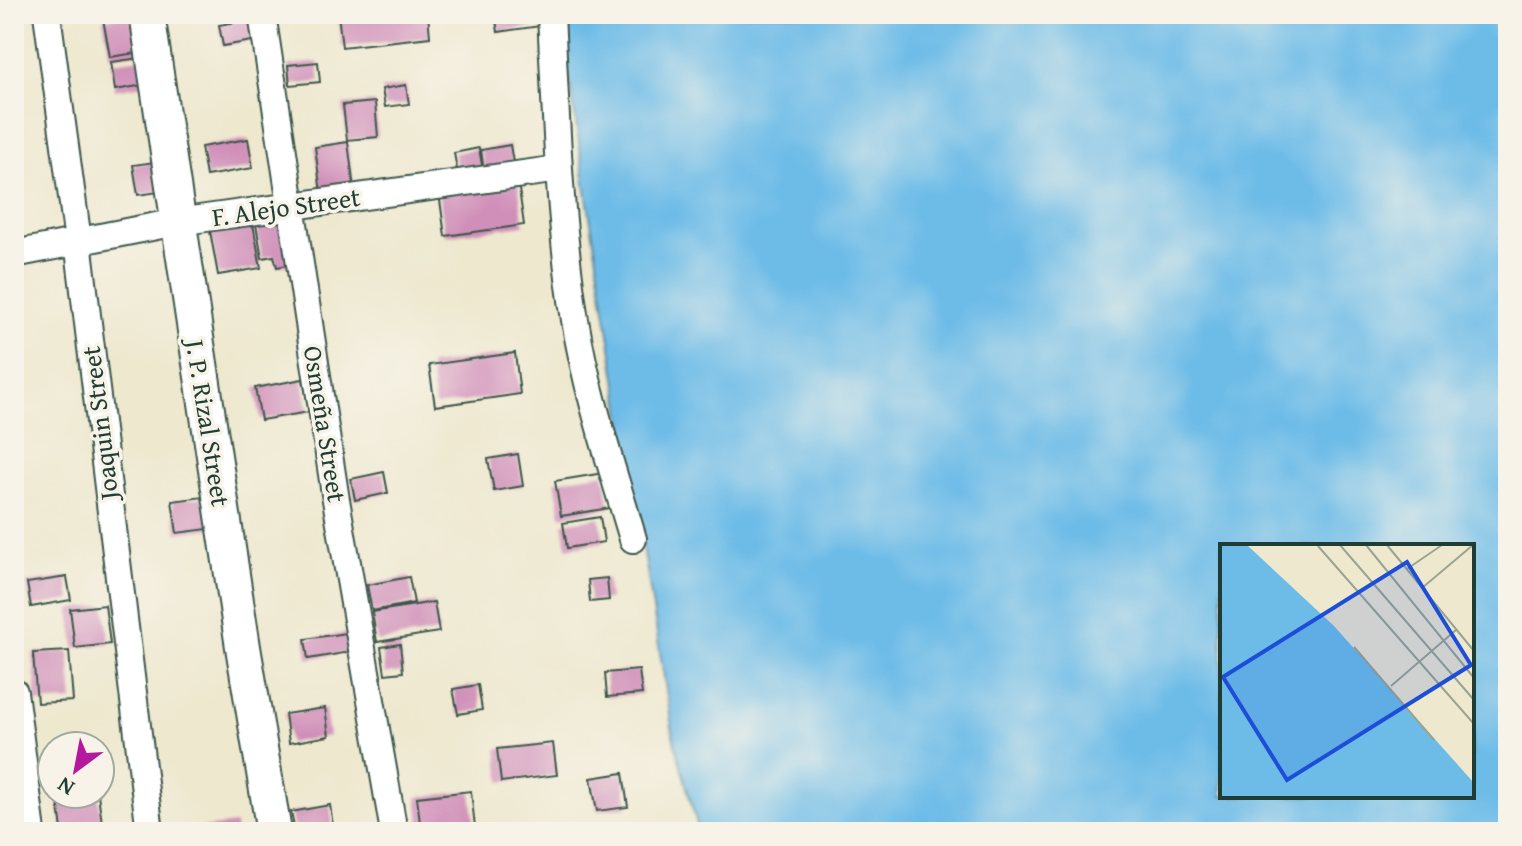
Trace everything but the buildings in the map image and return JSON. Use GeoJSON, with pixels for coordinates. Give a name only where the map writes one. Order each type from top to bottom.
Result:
{"type":"FeatureCollection","features":[{"type":"Feature","properties":{"kind":"main road","name":"J. P. Rizal Street"},"geometry":{"type":"LineString","coordinates":[[147,14],[274,832]]}},
{"type":"Feature","properties":{"kind":"street","name":"Joaquin Street"},"geometry":{"type":"LineString","coordinates":[[47,14],[150,832]]}},
{"type":"Feature","properties":{"kind":"street","name":"Osmeña Street"},"geometry":{"type":"LineString","coordinates":[[262,14],[335,494],[394,832]]}},
{"type":"Feature","properties":{"kind":"street"},"geometry":{"type":"LineString","coordinates":[[551,14],[559,169],[575,318],[584,369],[633,539]]}},
{"type":"Feature","properties":{"kind":"street","name":"F. Alejo Street"},"geometry":{"type":"LineString","coordinates":[[14,254],[177,222],[559,169]]}},
{"type":"Feature","properties":{"kind":"street"},"geometry":{"type":"LineString","coordinates":[[14,692],[21,803],[32,832]]}},
{"type":"Feature","properties":{"kind":"water"},"geometry":{"type":"Polygon","coordinates":[[[560,14],[1508,14],[1508,832],[699,832],[674,740],[560,14]]]}}]}
